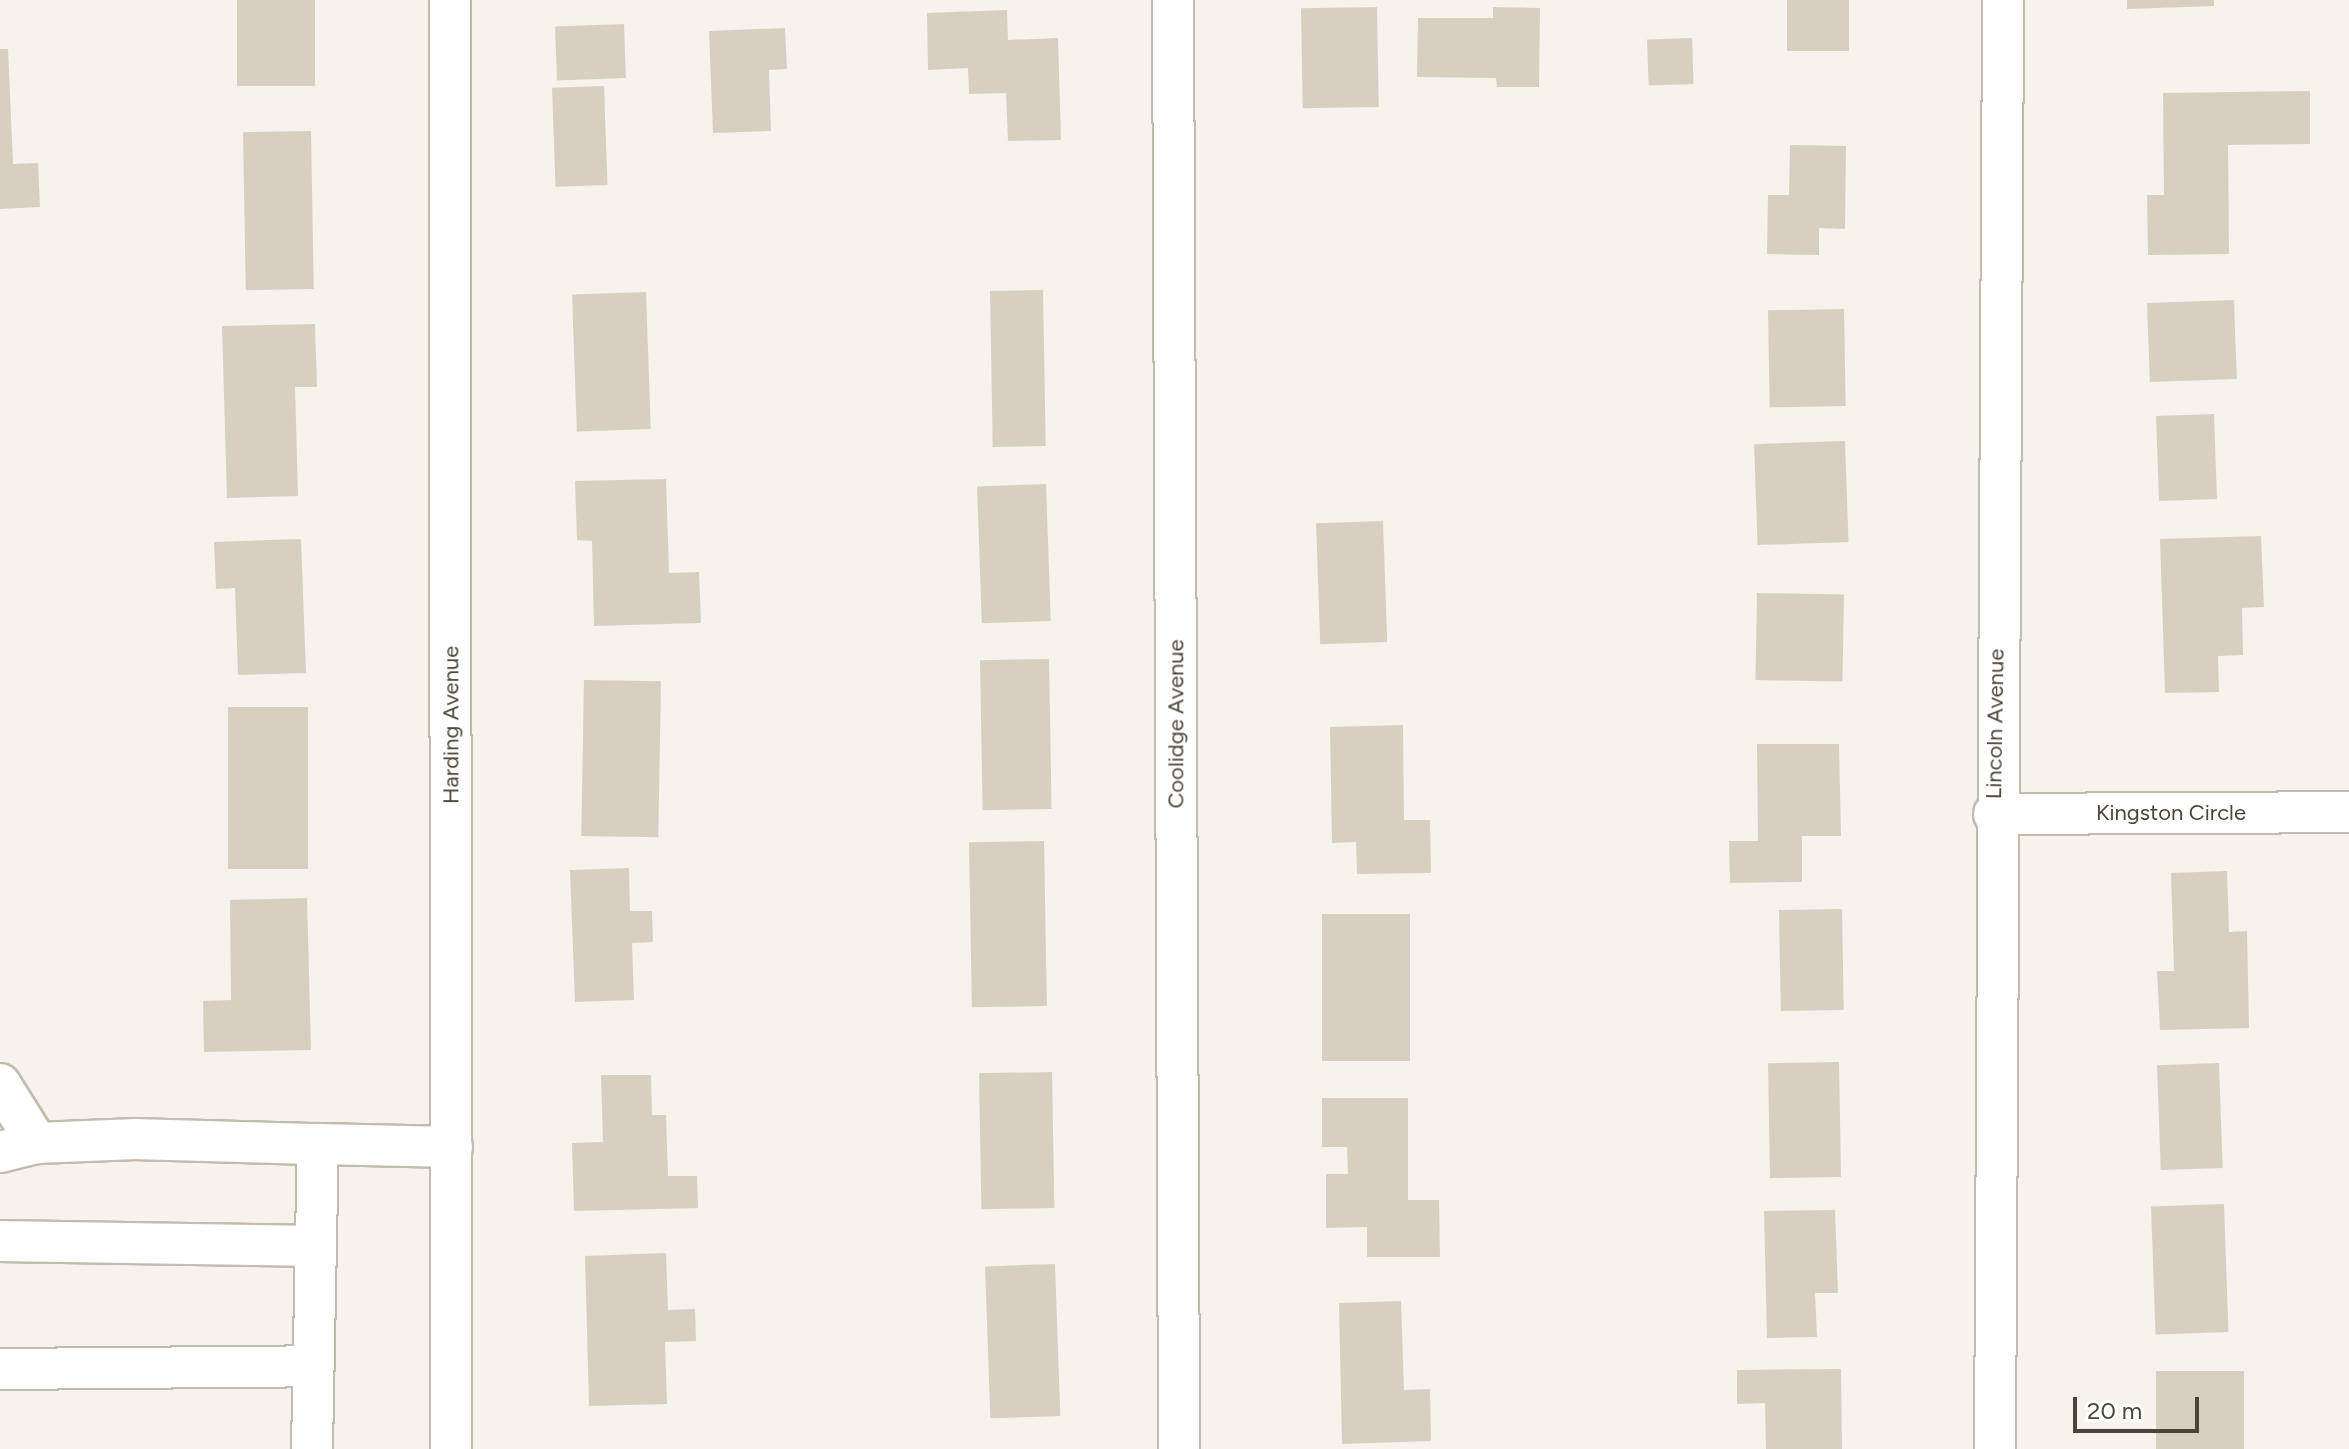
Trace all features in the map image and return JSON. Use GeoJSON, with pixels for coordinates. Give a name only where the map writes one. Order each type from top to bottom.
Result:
{"type":"FeatureCollection","features":[{"type":"Feature","properties":{"kind":"street","name":"Harding Avenue"},"geometry":{"type":"LineString","coordinates":[[450,0],[451,1449]]}},
{"type":"Feature","properties":{"kind":"street","name":"Coolidge Avenue"},"geometry":{"type":"LineString","coordinates":[[1173,0],[1179,1449]]}},
{"type":"Feature","properties":{"kind":"street","name":"Lincoln Avenue"},"geometry":{"type":"LineString","coordinates":[[1995,1449],[1994,814],[2003,0]]}},
{"type":"Feature","properties":{"kind":"street","name":"Kingston Circle"},"geometry":{"type":"LineString","coordinates":[[1994,814],[2349,812]]}},
{"type":"Feature","properties":{"kind":"street"},"geometry":{"type":"LineString","coordinates":[[0,1084],[18,1147],[318,1144],[452,1147]]}},
{"type":"Feature","properties":{"kind":"street"},"geometry":{"type":"LineString","coordinates":[[312,1449],[318,1144]]}},
{"type":"Feature","properties":{"kind":"street"},"geometry":{"type":"LineString","coordinates":[[0,1241],[316,1246]]}},
{"type":"Feature","properties":{"kind":"street"},"geometry":{"type":"LineString","coordinates":[[0,1369],[313,1366]]}},
{"type":"Feature","properties":{"kind":"building"},"geometry":{"type":"Polygon","coordinates":[[[237,0],[315,0],[315,86],[237,86],[237,0]]]}},
{"type":"Feature","properties":{"kind":"building"},"geometry":{"type":"Polygon","coordinates":[[[1787,0],[1849,0],[1849,51],[1787,51],[1787,0]]]}},
{"type":"Feature","properties":{"kind":"building"},"geometry":{"type":"Polygon","coordinates":[[[2127,0],[2214,0],[2214,6],[2127,9],[2127,0]]]}},
{"type":"Feature","properties":{"kind":"building"},"geometry":{"type":"Polygon","coordinates":[[[1377,7],[1379,107],[1303,108],[1301,8],[1377,7]]]}},
{"type":"Feature","properties":{"kind":"building"},"geometry":{"type":"Polygon","coordinates":[[[1493,7],[1540,8],[1539,87],[1497,87],[1496,78],[1417,77],[1418,18],[1493,18],[1493,7]]]}},
{"type":"Feature","properties":{"kind":"building"},"geometry":{"type":"Polygon","coordinates":[[[1007,10],[1008,40],[1058,38],[1061,140],[1008,141],[1006,93],[969,94],[968,68],[928,70],[927,13],[1007,10]]]}},
{"type":"Feature","properties":{"kind":"building"},"geometry":{"type":"Polygon","coordinates":[[[624,24],[626,78],[557,80],[555,26],[624,24]]]}},
{"type":"Feature","properties":{"kind":"building"},"geometry":{"type":"Polygon","coordinates":[[[785,28],[787,69],[769,70],[771,131],[713,133],[709,31],[785,28]]]}},
{"type":"Feature","properties":{"kind":"building"},"geometry":{"type":"Polygon","coordinates":[[[1692,38],[1694,84],[1649,86],[1647,40],[1692,38]]]}},
{"type":"Feature","properties":{"kind":"building"},"geometry":{"type":"Polygon","coordinates":[[[0,49],[8,49],[13,164],[38,163],[40,207],[0,209],[0,49]]]}},
{"type":"Feature","properties":{"kind":"building"},"geometry":{"type":"Polygon","coordinates":[[[604,86],[607,185],[555,187],[552,88],[604,86]]]}},
{"type":"Feature","properties":{"kind":"building"},"geometry":{"type":"Polygon","coordinates":[[[2310,91],[2310,144],[2228,145],[2229,254],[2148,255],[2147,195],[2164,195],[2163,93],[2310,91]]]}},
{"type":"Feature","properties":{"kind":"building"},"geometry":{"type":"Polygon","coordinates":[[[311,131],[314,289],[246,290],[243,132],[311,131]]]}},
{"type":"Feature","properties":{"kind":"building"},"geometry":{"type":"Polygon","coordinates":[[[1790,145],[1846,146],[1845,229],[1819,228],[1819,255],[1767,254],[1768,195],[1789,195],[1790,145]]]}},
{"type":"Feature","properties":{"kind":"building"},"geometry":{"type":"Polygon","coordinates":[[[1043,290],[1046,446],[993,447],[990,291],[1043,290]]]}},
{"type":"Feature","properties":{"kind":"building"},"geometry":{"type":"Polygon","coordinates":[[[646,292],[651,429],[577,431],[572,295],[646,292]]]}},
{"type":"Feature","properties":{"kind":"building"},"geometry":{"type":"Polygon","coordinates":[[[2234,300],[2237,379],[2150,382],[2147,303],[2234,300]]]}},
{"type":"Feature","properties":{"kind":"building"},"geometry":{"type":"Polygon","coordinates":[[[1844,309],[1846,406],[1770,407],[1768,310],[1844,309]]]}},
{"type":"Feature","properties":{"kind":"building"},"geometry":{"type":"Polygon","coordinates":[[[315,324],[317,387],[295,387],[298,496],[227,498],[222,326],[315,324]]]}},
{"type":"Feature","properties":{"kind":"building"},"geometry":{"type":"Polygon","coordinates":[[[2214,414],[2217,499],[2159,501],[2156,416],[2214,414]]]}},
{"type":"Feature","properties":{"kind":"building"},"geometry":{"type":"Polygon","coordinates":[[[1845,441],[1849,542],[1758,545],[1754,444],[1845,441]]]}},
{"type":"Feature","properties":{"kind":"building"},"geometry":{"type":"Polygon","coordinates":[[[666,479],[669,573],[699,572],[701,623],[594,626],[592,541],[577,540],[575,481],[666,479]]]}},
{"type":"Feature","properties":{"kind":"building"},"geometry":{"type":"Polygon","coordinates":[[[1046,484],[1051,621],[982,623],[977,486],[1046,484]]]}},
{"type":"Feature","properties":{"kind":"building"},"geometry":{"type":"Polygon","coordinates":[[[1383,521],[1387,642],[1320,644],[1316,523],[1383,521]]]}},
{"type":"Feature","properties":{"kind":"building"},"geometry":{"type":"Polygon","coordinates":[[[2261,536],[2264,607],[2242,608],[2243,655],[2218,656],[2219,692],[2165,693],[2160,539],[2261,536]]]}},
{"type":"Feature","properties":{"kind":"building"},"geometry":{"type":"Polygon","coordinates":[[[301,539],[306,673],[238,675],[235,588],[216,589],[214,542],[301,539]]]}},
{"type":"Feature","properties":{"kind":"building"},"geometry":{"type":"Polygon","coordinates":[[[1757,593],[1844,595],[1842,682],[1755,680],[1757,593]]]}},
{"type":"Feature","properties":{"kind":"building"},"geometry":{"type":"Polygon","coordinates":[[[1049,659],[1052,809],[983,810],[980,660],[1049,659]]]}},
{"type":"Feature","properties":{"kind":"building"},"geometry":{"type":"Polygon","coordinates":[[[584,680],[661,681],[658,837],[581,836],[584,680]]]}},
{"type":"Feature","properties":{"kind":"building"},"geometry":{"type":"Polygon","coordinates":[[[228,707],[308,707],[308,869],[228,869],[228,707]]]}},
{"type":"Feature","properties":{"kind":"building"},"geometry":{"type":"Polygon","coordinates":[[[1403,725],[1404,820],[1430,820],[1431,873],[1357,874],[1356,842],[1332,843],[1330,727],[1403,725]]]}},
{"type":"Feature","properties":{"kind":"building"},"geometry":{"type":"Polygon","coordinates":[[[1757,744],[1839,744],[1841,836],[1802,836],[1802,882],[1730,883],[1729,841],[1758,841],[1757,744]]]}},
{"type":"Feature","properties":{"kind":"building"},"geometry":{"type":"Polygon","coordinates":[[[1044,841],[1047,1006],[972,1007],[969,842],[1044,841]]]}},
{"type":"Feature","properties":{"kind":"building"},"geometry":{"type":"Polygon","coordinates":[[[629,868],[630,911],[652,911],[653,942],[632,943],[634,1000],[575,1002],[570,870],[629,868]]]}},
{"type":"Feature","properties":{"kind":"building"},"geometry":{"type":"Polygon","coordinates":[[[2227,871],[2229,932],[2247,931],[2249,1028],[2160,1030],[2157,971],[2174,971],[2171,873],[2227,871]]]}},
{"type":"Feature","properties":{"kind":"building"},"geometry":{"type":"Polygon","coordinates":[[[307,898],[311,1050],[204,1052],[203,1001],[231,1000],[230,900],[307,898]]]}},
{"type":"Feature","properties":{"kind":"building"},"geometry":{"type":"Polygon","coordinates":[[[1842,909],[1844,1010],[1781,1011],[1779,910],[1842,909]]]}},
{"type":"Feature","properties":{"kind":"building"},"geometry":{"type":"Polygon","coordinates":[[[1322,914],[1410,914],[1410,1061],[1322,1061],[1322,914]]]}},
{"type":"Feature","properties":{"kind":"building"},"geometry":{"type":"Polygon","coordinates":[[[1839,1062],[1841,1177],[1770,1178],[1768,1063],[1839,1062]]]}},
{"type":"Feature","properties":{"kind":"building"},"geometry":{"type":"Polygon","coordinates":[[[2219,1063],[2223,1168],[2161,1170],[2157,1065],[2219,1063]]]}},
{"type":"Feature","properties":{"kind":"building"},"geometry":{"type":"Polygon","coordinates":[[[1052,1072],[1054,1208],[981,1209],[979,1073],[1052,1072]]]}},
{"type":"Feature","properties":{"kind":"building"},"geometry":{"type":"Polygon","coordinates":[[[601,1075],[651,1075],[652,1115],[666,1115],[668,1176],[697,1176],[698,1208],[574,1211],[572,1143],[603,1142],[601,1075]]]}},
{"type":"Feature","properties":{"kind":"building"},"geometry":{"type":"Polygon","coordinates":[[[1322,1098],[1408,1098],[1408,1200],[1439,1200],[1440,1257],[1367,1257],[1367,1227],[1326,1228],[1326,1174],[1348,1174],[1347,1147],[1322,1147],[1322,1098]]]}},
{"type":"Feature","properties":{"kind":"building"},"geometry":{"type":"Polygon","coordinates":[[[2224,1204],[2228,1332],[2156,1334],[2151,1207],[2224,1204]]]}},
{"type":"Feature","properties":{"kind":"building"},"geometry":{"type":"Polygon","coordinates":[[[1835,1210],[1838,1293],[1815,1293],[1817,1337],[1767,1338],[1764,1211],[1835,1210]]]}},
{"type":"Feature","properties":{"kind":"building"},"geometry":{"type":"Polygon","coordinates":[[[666,1253],[668,1310],[695,1309],[696,1341],[665,1342],[667,1404],[589,1406],[585,1256],[666,1253]]]}},
{"type":"Feature","properties":{"kind":"building"},"geometry":{"type":"Polygon","coordinates":[[[1055,1264],[1060,1416],[990,1418],[985,1266],[1055,1264]]]}},
{"type":"Feature","properties":{"kind":"building"},"geometry":{"type":"Polygon","coordinates":[[[1401,1301],[1404,1390],[1430,1389],[1431,1441],[1342,1444],[1339,1303],[1401,1301]]]}},
{"type":"Feature","properties":{"kind":"building"},"geometry":{"type":"Polygon","coordinates":[[[1841,1369],[1842,1449],[1766,1449],[1765,1403],[1737,1404],[1737,1370],[1841,1369]]]}},
{"type":"Feature","properties":{"kind":"building"},"geometry":{"type":"Polygon","coordinates":[[[2156,1371],[2244,1371],[2244,1449],[2156,1449],[2156,1371]]]}}]}
